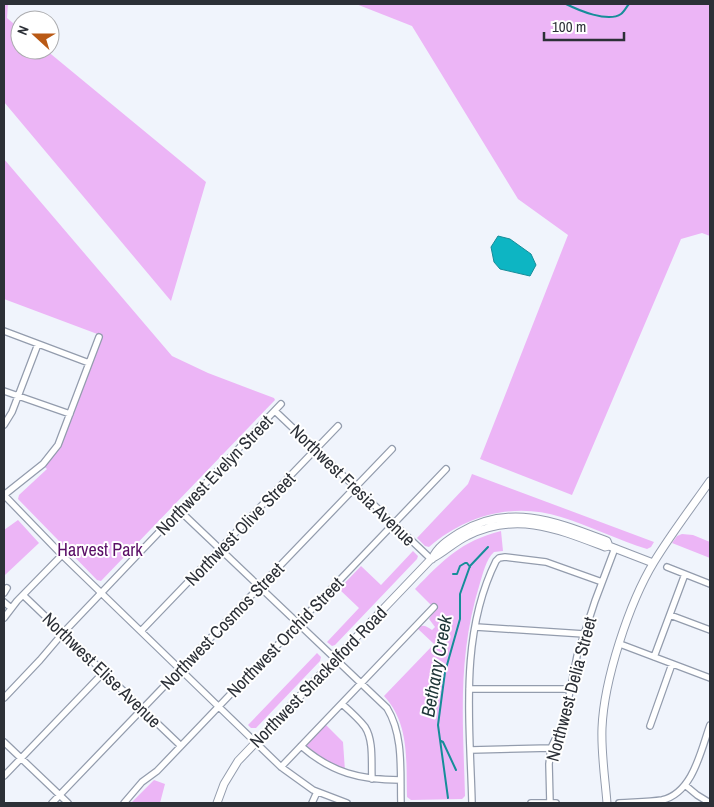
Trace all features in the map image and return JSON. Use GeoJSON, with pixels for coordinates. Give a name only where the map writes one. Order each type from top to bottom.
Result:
{"type":"FeatureCollection","features":[{"type":"Feature","properties":{"kind":"street"},"geometry":{"type":"LineString","coordinates":[[4,331],[89,363]]}},
{"type":"Feature","properties":{"kind":"street"},"geometry":{"type":"LineString","coordinates":[[99,337],[61,440],[53,453],[4,495],[62,555],[281,767],[317,792],[347,803]]}},
{"type":"Feature","properties":{"kind":"street"},"geometry":{"type":"LineString","coordinates":[[4,425],[19,396],[38,344]]}},
{"type":"Feature","properties":{"kind":"street"},"geometry":{"type":"LineString","coordinates":[[4,391],[70,414]]}},
{"type":"Feature","properties":{"kind":"street","name":"Northwest Evelyn Street"},"geometry":{"type":"LineString","coordinates":[[4,698],[63,633],[281,404]]}},
{"type":"Feature","properties":{"kind":"street","name":"Northwest Fresia Avenue"},"geometry":{"type":"LineString","coordinates":[[275,411],[432,559]]}},
{"type":"Feature","properties":{"kind":"street","name":"Northwest Olive Street"},"geometry":{"type":"LineString","coordinates":[[141,631],[338,426]]}},
{"type":"Feature","properties":{"kind":"street","name":"Northwest Cosmos Street"},"geometry":{"type":"LineString","coordinates":[[52,803],[392,448]]}},
{"type":"Feature","properties":{"kind":"street","name":"Northwest Orchid Street"},"geometry":{"type":"LineString","coordinates":[[124,803],[142,782],[157,771],[446,469]]}},
{"type":"Feature","properties":{"kind":"street"},"geometry":{"type":"LineString","coordinates":[[607,803],[602,724],[608,686],[620,644],[635,600],[654,563],[710,481]]}},
{"type":"Feature","properties":{"kind":"street"},"geometry":{"type":"LineString","coordinates":[[180,511],[380,701],[392,717],[399,743],[401,803]]}},
{"type":"Feature","properties":{"kind":"street","name":"Northwest Shackelford Road"},"geometry":{"type":"LineString","coordinates":[[217,803],[224,784],[238,761],[432,559],[435,551],[464,530],[478,524],[511,517],[554,521],[607,542],[612,547],[654,563]]}},
{"type":"Feature","properties":{"kind":"street","name":"Northwest Delia Street"},"geometry":{"type":"LineString","coordinates":[[550,803],[549,764],[551,748],[564,721],[584,634],[612,547]]}},
{"type":"Feature","properties":{"kind":"street"},"geometry":{"type":"LineString","coordinates":[[4,618],[11,608],[62,555]]}},
{"type":"Feature","properties":{"kind":"street"},"geometry":{"type":"LineString","coordinates":[[472,803],[469,689],[471,656],[482,598],[494,564],[500,558],[546,562],[602,582]]}},
{"type":"Feature","properties":{"kind":"street"},"geometry":{"type":"LineString","coordinates":[[667,567],[710,584]]}},
{"type":"Feature","properties":{"kind":"street"},"geometry":{"type":"LineString","coordinates":[[654,657],[685,574]]}},
{"type":"Feature","properties":{"kind":"street","name":"Northwest Elise Avenue"},"geometry":{"type":"LineString","coordinates":[[23,595],[181,746]]}},
{"type":"Feature","properties":{"kind":"street"},"geometry":{"type":"LineString","coordinates":[[4,602],[11,608]]}},
{"type":"Feature","properties":{"kind":"street"},"geometry":{"type":"LineString","coordinates":[[281,767],[434,607]]}},
{"type":"Feature","properties":{"kind":"street"},"geometry":{"type":"LineString","coordinates":[[670,615],[710,630]]}},
{"type":"Feature","properties":{"kind":"street"},"geometry":{"type":"LineString","coordinates":[[476,627],[584,634]]}},
{"type":"Feature","properties":{"kind":"street"},"geometry":{"type":"LineString","coordinates":[[620,644],[710,678]]}},
{"type":"Feature","properties":{"kind":"street"},"geometry":{"type":"LineString","coordinates":[[650,726],[672,664]]}},
{"type":"Feature","properties":{"kind":"street"},"geometry":{"type":"LineString","coordinates":[[4,776],[104,672]]}},
{"type":"Feature","properties":{"kind":"street"},"geometry":{"type":"LineString","coordinates":[[469,689],[570,689]]}},
{"type":"Feature","properties":{"kind":"street"},"geometry":{"type":"LineString","coordinates":[[342,704],[362,723],[368,732],[371,745],[372,779]]}},
{"type":"Feature","properties":{"kind":"street"},"geometry":{"type":"LineString","coordinates":[[619,803],[647,802],[669,797],[685,785],[707,742],[710,725]]}},
{"type":"Feature","properties":{"kind":"street"},"geometry":{"type":"LineString","coordinates":[[4,742],[68,803]]}},
{"type":"Feature","properties":{"kind":"street"},"geometry":{"type":"LineString","coordinates":[[301,746],[322,762],[338,770],[372,779],[400,780]]}},
{"type":"Feature","properties":{"kind":"street"},"geometry":{"type":"LineString","coordinates":[[471,750],[551,748]]}},
{"type":"Feature","properties":{"kind":"street"},"geometry":{"type":"LineString","coordinates":[[685,785],[710,803]]}},
{"type":"Feature","properties":{"kind":"street"},"geometry":{"type":"LineString","coordinates":[[312,803],[317,792]]}},
{"type":"Feature","properties":{"kind":"street"},"geometry":{"type":"LineString","coordinates":[[531,803],[556,803]]}},
{"type":"Feature","properties":{"kind":"green space"},"geometry":{"type":"Polygon","coordinates":[[[4,4],[8,4],[10,60],[58,60],[206,182],[171,301],[4,102],[4,4]]]}},
{"type":"Feature","properties":{"kind":"green space"},"geometry":{"type":"Polygon","coordinates":[[[356,4],[710,4],[710,236],[702,233],[681,239],[572,495],[480,459],[568,235],[518,199],[412,26],[356,4]]]}},
{"type":"Feature","properties":{"kind":"green space","name":"Harvest Park"},"geometry":{"type":"Polygon","coordinates":[[[4,159],[172,356],[275,400],[101,581],[97,580],[18,499],[19,495],[47,469],[42,464],[54,450],[100,335],[4,299],[4,159]]]}},
{"type":"Feature","properties":{"kind":"green space"},"geometry":{"type":"Polygon","coordinates":[[[472,474],[654,542],[647,549],[561,517],[526,511],[508,511],[475,519],[443,536],[429,547],[425,546],[417,538],[468,484],[472,474]]]}},
{"type":"Feature","properties":{"kind":"green space"},"geometry":{"type":"Polygon","coordinates":[[[18,520],[39,543],[5,575],[4,580],[4,530],[18,520]]]}},
{"type":"Feature","properties":{"kind":"green space"},"geometry":{"type":"Polygon","coordinates":[[[501,531],[503,551],[494,552],[487,563],[473,610],[468,637],[463,689],[465,796],[462,799],[411,800],[407,797],[406,757],[402,731],[392,707],[384,696],[434,644],[417,628],[424,626],[432,630],[435,627],[429,619],[435,609],[415,589],[444,561],[463,546],[474,540],[501,531]]]}},
{"type":"Feature","properties":{"kind":"green space"},"geometry":{"type":"Polygon","coordinates":[[[682,534],[693,535],[710,542],[710,558],[672,543],[677,536],[682,534]]]}},
{"type":"Feature","properties":{"kind":"green space"},"geometry":{"type":"Polygon","coordinates":[[[413,551],[418,556],[417,559],[335,645],[332,646],[327,642],[359,608],[339,589],[361,566],[381,585],[413,551]]]}},
{"type":"Feature","properties":{"kind":"green space"},"geometry":{"type":"Polygon","coordinates":[[[317,653],[321,657],[320,661],[256,728],[251,728],[248,725],[317,653]]]}},
{"type":"Feature","properties":{"kind":"green space"},"geometry":{"type":"Polygon","coordinates":[[[325,724],[343,742],[345,771],[327,763],[306,746],[325,724]]]}},
{"type":"Feature","properties":{"kind":"green space"},"geometry":{"type":"Polygon","coordinates":[[[154,780],[165,784],[160,803],[131,803],[154,780]]]}},
{"type":"Feature","properties":{"kind":"water"},"geometry":{"type":"Polygon","coordinates":[[[498,236],[510,239],[531,254],[536,265],[530,276],[500,269],[494,262],[491,247],[498,236]]]}},
{"type":"Feature","properties":{"kind":"waterway"},"geometry":{"type":"LineString","coordinates":[[566,4],[593,15],[609,17],[621,14],[629,4]]}},
{"type":"Feature","properties":{"kind":"waterway","name":"Bethany Creek"},"geometry":{"type":"LineString","coordinates":[[448,798],[438,725],[445,672],[460,619],[460,594],[470,566],[488,547]]}},
{"type":"Feature","properties":{"kind":"waterway"},"geometry":{"type":"LineString","coordinates":[[453,574],[457,574],[460,566],[465,563],[470,567]]}},
{"type":"Feature","properties":{"kind":"waterway"},"geometry":{"type":"LineString","coordinates":[[441,741],[456,770]]}}]}
